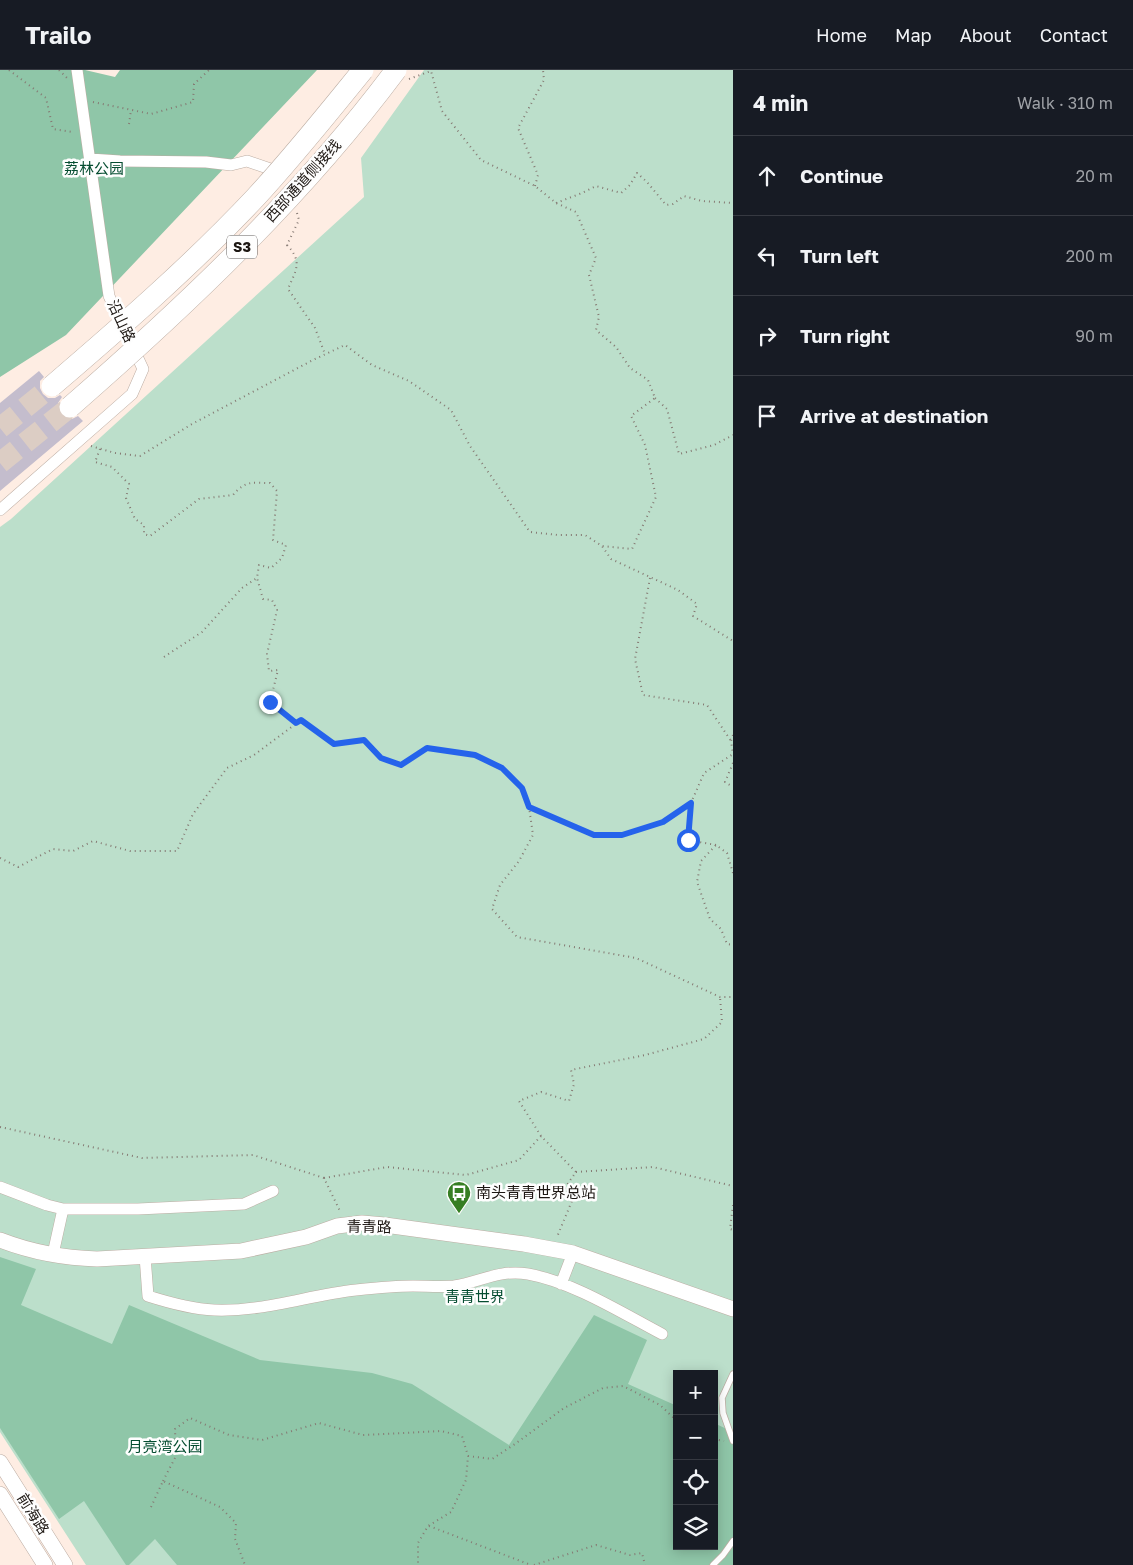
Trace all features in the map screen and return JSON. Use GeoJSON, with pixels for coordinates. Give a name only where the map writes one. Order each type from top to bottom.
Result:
{"type":"FeatureCollection","features":[{"type":"Feature","properties":{"kind":"highway","name":"西部通道侧接线"},"geometry":{"type":"LineString","coordinates":[[52,386],[118,330],[191,262],[249,204],[314,130],[363,70]]}},
{"type":"Feature","properties":{"kind":"highway","name":"西部通道侧接线"},"geometry":{"type":"LineString","coordinates":[[70,407],[149,338],[216,274],[400,75]]}},
{"type":"Feature","properties":{"kind":"street","name":"沿山路"},"geometry":{"type":"LineString","coordinates":[[0,510],[132,394],[143,369],[109,296],[77,70]]}},
{"type":"Feature","properties":{"kind":"street"},"geometry":{"type":"LineString","coordinates":[[90,158],[120,161],[206,162],[231,165],[247,161],[289,176]]}},
{"type":"Feature","properties":{"kind":"street"},"geometry":{"type":"LineString","coordinates":[[0,1187],[46,1205],[62,1209],[138,1209],[244,1204],[273,1191]]}},
{"type":"Feature","properties":{"kind":"street"},"geometry":{"type":"LineString","coordinates":[[53,1254],[62,1209]]}},
{"type":"Feature","properties":{"kind":"street","name":"青青路"},"geometry":{"type":"LineString","coordinates":[[0,1240],[32,1250],[78,1258],[145,1256],[240,1251],[306,1237],[337,1226],[385,1225],[552,1248],[573,1253],[733,1309]]}},
{"type":"Feature","properties":{"kind":"street"},"geometry":{"type":"LineString","coordinates":[[561,1284],[573,1253]]}},
{"type":"Feature","properties":{"kind":"street"},"geometry":{"type":"LineString","coordinates":[[145,1256],[148,1296],[180,1305],[214,1310],[270,1306],[339,1292],[375,1288],[453,1286],[499,1274],[528,1274],[588,1295],[662,1334]]}},
{"type":"Feature","properties":{"kind":"street","name":"前海路"},"geometry":{"type":"LineString","coordinates":[[0,1462],[65,1565]]}},
{"type":"Feature","properties":{"kind":"street","name":"前海路"},"geometry":{"type":"LineString","coordinates":[[0,1494],[45,1565]]}},
{"type":"Feature","properties":{"kind":"street"},"geometry":{"type":"LineString","coordinates":[[0,1503],[12,1513]]}},
{"type":"Feature","properties":{"kind":"lane"},"geometry":{"type":"LineString","coordinates":[[733,1374],[722,1398],[722,1413],[733,1441]]}},
{"type":"Feature","properties":{"kind":"lane"},"geometry":{"type":"LineString","coordinates":[[713,1565],[723,1555],[733,1540]]}},
{"type":"Feature","properties":{"kind":"path"},"geometry":{"type":"LineString","coordinates":[[9,70],[46,98],[53,129],[86,133]]}},
{"type":"Feature","properties":{"kind":"path"},"geometry":{"type":"LineString","coordinates":[[81,100],[151,114],[192,102],[194,84],[210,70]]}},
{"type":"Feature","properties":{"kind":"path"},"geometry":{"type":"LineString","coordinates":[[535,186],[538,175],[518,128],[544,80],[543,70]]}},
{"type":"Feature","properties":{"kind":"path"},"geometry":{"type":"LineString","coordinates":[[400,75],[431,71],[442,111],[481,160],[535,186],[556,204],[576,212],[596,258],[589,275],[599,317],[596,330],[616,347],[630,368],[648,380],[655,398],[667,408],[679,454],[714,445],[733,436]]}},
{"type":"Feature","properties":{"kind":"path"},"geometry":{"type":"LineString","coordinates":[[129,124],[131,110]]}},
{"type":"Feature","properties":{"kind":"path"},"geometry":{"type":"LineString","coordinates":[[556,204],[582,194],[596,186],[622,192],[630,185],[637,173],[666,205],[673,204],[684,196],[702,201],[733,203]]}},
{"type":"Feature","properties":{"kind":"path"},"geometry":{"type":"LineString","coordinates":[[297,211],[298,220],[287,244],[295,253],[298,267],[288,289],[316,328],[325,354]]}},
{"type":"Feature","properties":{"kind":"path"},"geometry":{"type":"LineString","coordinates":[[78,442],[115,454],[140,456],[192,424],[325,354],[345,346],[372,365],[409,382],[451,410],[470,446],[530,532],[585,535],[602,546],[611,559],[678,590],[698,604],[693,616],[733,641]]}},
{"type":"Feature","properties":{"kind":"path"},"geometry":{"type":"LineString","coordinates":[[602,546],[632,548],[656,497],[645,445],[631,416],[655,398]]}},
{"type":"Feature","properties":{"kind":"path"},"geometry":{"type":"LineString","coordinates":[[100,449],[95,462],[112,467],[129,484],[126,498],[135,519],[144,525],[144,534],[150,536],[199,499],[233,495],[242,485],[270,483],[278,490],[273,540],[286,545],[282,558],[271,568],[259,566],[256,578],[264,599],[272,600],[277,610],[266,654],[269,670],[278,670],[270,702],[296,723]]}},
{"type":"Feature","properties":{"kind":"path"},"geometry":{"type":"LineString","coordinates":[[650,577],[635,659],[643,695],[707,705],[730,741],[733,754],[704,773],[691,803],[688,840],[716,845],[727,854],[733,873]]}},
{"type":"Feature","properties":{"kind":"path"},"geometry":{"type":"LineString","coordinates":[[164,657],[202,632],[242,588],[256,578]]}},
{"type":"Feature","properties":{"kind":"path"},"geometry":{"type":"LineString","coordinates":[[0,858],[18,867],[52,848],[73,851],[93,841],[130,851],[177,851],[193,814],[227,768],[254,755],[301,720],[334,744],[364,740],[381,758],[401,765],[427,748],[475,755],[502,768],[522,788],[529,807],[534,835],[519,861],[500,886],[492,909],[517,936],[636,958],[720,997],[733,997]]}},
{"type":"Feature","properties":{"kind":"path"},"geometry":{"type":"LineString","coordinates":[[730,741],[733,735]]}},
{"type":"Feature","properties":{"kind":"path"},"geometry":{"type":"LineString","coordinates":[[733,763],[725,782],[733,787]]}},
{"type":"Feature","properties":{"kind":"path"},"geometry":{"type":"LineString","coordinates":[[529,807],[594,835],[622,835],[663,822],[691,803]]}},
{"type":"Feature","properties":{"kind":"path"},"geometry":{"type":"LineString","coordinates":[[716,845],[701,861],[697,882],[710,919],[721,929],[727,944],[733,945]]}},
{"type":"Feature","properties":{"kind":"path"},"geometry":{"type":"LineString","coordinates":[[720,997],[722,1022],[704,1039],[645,1055],[571,1070],[574,1084],[569,1101],[541,1092],[518,1101],[541,1136],[576,1172],[653,1168],[733,1186]]}},
{"type":"Feature","properties":{"kind":"path"},"geometry":{"type":"LineString","coordinates":[[0,1127],[142,1158],[253,1155],[324,1178],[387,1167],[466,1175],[519,1160],[541,1136]]}},
{"type":"Feature","properties":{"kind":"path"},"geometry":{"type":"LineString","coordinates":[[552,1248],[574,1196],[564,1189],[576,1172]]}},
{"type":"Feature","properties":{"kind":"path"},"geometry":{"type":"LineString","coordinates":[[324,1178],[347,1225]]}},
{"type":"Feature","properties":{"kind":"path"},"geometry":{"type":"LineString","coordinates":[[733,1205],[730,1229],[733,1230]]}},
{"type":"Feature","properties":{"kind":"path"},"geometry":{"type":"LineString","coordinates":[[468,1456],[492,1458],[515,1444],[564,1408],[604,1388],[623,1386],[660,1405],[673,1417]]}},
{"type":"Feature","properties":{"kind":"path"},"geometry":{"type":"LineString","coordinates":[[151,1507],[176,1456],[176,1429],[190,1418],[229,1436],[262,1440],[319,1423],[363,1435],[441,1431],[462,1436],[468,1456],[466,1480],[451,1512],[428,1526],[418,1544],[418,1565]]}},
{"type":"Feature","properties":{"kind":"path"},"geometry":{"type":"LineString","coordinates":[[163,1481],[220,1507],[236,1523],[235,1539],[245,1565]]}},
{"type":"Feature","properties":{"kind":"path"},"geometry":{"type":"LineString","coordinates":[[428,1526],[533,1565],[596,1545],[630,1555],[642,1553],[645,1565]]}},
{"type":"Feature","properties":{"kind":"green space","name":"荔林公园"},"geometry":{"type":"Polygon","coordinates":[[[0,70],[85,70],[115,77],[120,70],[317,70],[66,335],[0,377],[0,70]]]}},
{"type":"Feature","properties":{"kind":"green space","name":"青青世界"},"geometry":{"type":"Polygon","coordinates":[[[424,70],[733,70],[733,1565],[86,1565],[0,1432],[0,527],[364,197],[361,158],[424,70]]]}},
{"type":"Feature","properties":{"kind":"green space","name":"月亮湾公园"},"geometry":{"type":"Polygon","coordinates":[[[0,1257],[36,1269],[21,1305],[112,1344],[129,1305],[260,1360],[372,1373],[412,1384],[509,1445],[594,1315],[647,1340],[628,1384],[673,1404],[673,1550],[718,1550],[718,1425],[733,1432],[733,1565],[177,1565],[155,1539],[129,1565],[126,1565],[84,1501],[59,1519],[0,1428],[0,1257]]]}},
{"type":"Feature","properties":{"kind":"building"},"geometry":{"type":"Polygon","coordinates":[[[39,371],[44,377],[40,381],[40,388],[43,394],[48,398],[55,398],[60,395],[62,397],[58,403],[61,416],[66,419],[72,419],[78,416],[83,421],[0,491],[0,403],[39,371]]]}},
{"type":"Feature","properties":{"kind":"tunnel"},"geometry":{"type":"LineString","coordinates":[[0,428],[52,386]]}},
{"type":"Feature","properties":{"kind":"tunnel"},"geometry":{"type":"LineString","coordinates":[[0,463],[70,407]]}},
{"type":"Feature","properties":{"kind":"place","name":"南头青青世界总站"},"geometry":{"type":"Point","coordinates":[459,1214]}},
{"type":"Feature","properties":{"kind":"route"},"geometry":{"type":"LineString","coordinates":[[270,702],[296,723],[301,720],[334,744],[364,740],[381,758],[401,765],[427,748],[475,755],[502,768],[522,788],[529,807],[594,835],[622,835],[663,822],[691,803],[688,840]]}}]}
